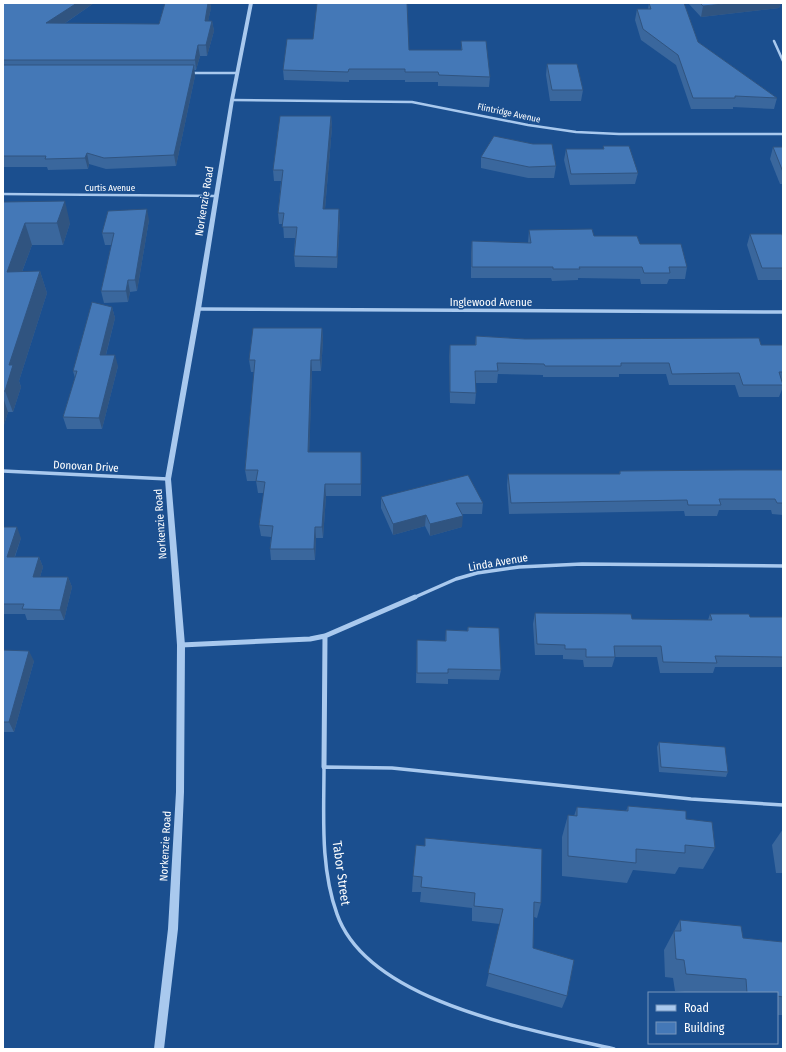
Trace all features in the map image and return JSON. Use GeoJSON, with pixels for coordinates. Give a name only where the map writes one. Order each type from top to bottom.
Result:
{"type":"FeatureCollection","features":[{"type":"Feature","properties":{"kind":"street","name":"Norkenzie Road"},"geometry":{"type":"LineString","coordinates":[[159,1049],[173,929],[180,792],[181,645],[168,479],[198,309],[232,100],[251,3]]}},
{"type":"Feature","properties":{"kind":"street"},"geometry":{"type":"LineString","coordinates":[[774,41],[783,61]]}},
{"type":"Feature","properties":{"kind":"street"},"geometry":{"type":"LineString","coordinates":[[182,73],[237,73]]}},
{"type":"Feature","properties":{"kind":"street","name":"Flintridge Avenue"},"geometry":{"type":"LineString","coordinates":[[232,100],[412,102],[439,106],[534,126],[590,133],[783,134]]}},
{"type":"Feature","properties":{"kind":"street","name":"Curtis Avenue"},"geometry":{"type":"LineString","coordinates":[[3,194],[217,196]]}},
{"type":"Feature","properties":{"kind":"street","name":"Inglewood Avenue"},"geometry":{"type":"LineString","coordinates":[[198,309],[783,312]]}},
{"type":"Feature","properties":{"kind":"street","name":"Donovan Drive"},"geometry":{"type":"LineString","coordinates":[[3,471],[168,479]]}},
{"type":"Feature","properties":{"kind":"street","name":"Linda Avenue"},"geometry":{"type":"LineString","coordinates":[[181,645],[310,639],[325,636],[456,580],[475,573],[506,567],[555,564],[783,566]]}},
{"type":"Feature","properties":{"kind":"street","name":"Tabor Street"},"geometry":{"type":"LineString","coordinates":[[324,767],[325,636]]}},
{"type":"Feature","properties":{"kind":"lane"},"geometry":{"type":"LineString","coordinates":[[324,767],[392,768],[691,799],[783,805]]}},
{"type":"Feature","properties":{"kind":"lane","name":"Tabor Street"},"geometry":{"type":"LineString","coordinates":[[324,767],[325,825],[330,882],[338,915],[345,932],[357,949],[393,978],[446,1005],[614,1049]]}},
{"type":"Feature","properties":{"kind":"building"},"geometry":{"type":"Polygon","coordinates":[[[3,3],[77,3],[46,23],[159,24],[165,3],[208,3],[205,21],[212,21],[206,45],[198,45],[195,60],[3,60],[3,3]]]}},
{"type":"Feature","properties":{"kind":"building"},"geometry":{"type":"Polygon","coordinates":[[[317,3],[407,3],[409,50],[462,50],[461,41],[486,41],[490,77],[439,75],[438,72],[405,72],[405,69],[349,69],[348,72],[283,70],[287,39],[313,39],[317,3]]]}},
{"type":"Feature","properties":{"kind":"building"},"geometry":{"type":"Polygon","coordinates":[[[649,3],[684,3],[698,42],[777,98],[735,96],[735,98],[693,98],[678,55],[643,29],[637,9],[651,9],[649,3]]]}},
{"type":"Feature","properties":{"kind":"building"},"geometry":{"type":"Polygon","coordinates":[[[700,3],[734,3],[703,6],[700,3]]]}},
{"type":"Feature","properties":{"kind":"building"},"geometry":{"type":"Polygon","coordinates":[[[547,64],[577,64],[583,90],[552,90],[547,64]]]}},
{"type":"Feature","properties":{"kind":"building"},"geometry":{"type":"Polygon","coordinates":[[[3,65],[194,65],[174,155],[104,158],[87,153],[85,158],[45,159],[46,156],[3,156],[3,65]]]}},
{"type":"Feature","properties":{"kind":"building"},"geometry":{"type":"Polygon","coordinates":[[[280,116],[331,116],[323,209],[339,209],[337,257],[294,256],[297,227],[282,227],[284,213],[278,213],[283,170],[273,170],[280,116]]]}},
{"type":"Feature","properties":{"kind":"building"},"geometry":{"type":"Polygon","coordinates":[[[494,136],[533,144],[552,144],[556,166],[529,167],[481,157],[494,136]]]}},
{"type":"Feature","properties":{"kind":"building"},"geometry":{"type":"Polygon","coordinates":[[[603,146],[629,146],[638,173],[571,174],[566,149],[604,149],[603,146]]]}},
{"type":"Feature","properties":{"kind":"building"},"geometry":{"type":"Polygon","coordinates":[[[773,147],[783,147],[783,172],[773,147]]]}},
{"type":"Feature","properties":{"kind":"building"},"geometry":{"type":"Polygon","coordinates":[[[65,201],[57,223],[25,223],[7,272],[40,271],[9,365],[13,365],[5,391],[3,391],[3,202],[65,201]]]}},
{"type":"Feature","properties":{"kind":"building"},"geometry":{"type":"Polygon","coordinates":[[[147,209],[135,280],[128,280],[126,291],[101,291],[114,233],[102,233],[108,211],[147,209]]]}},
{"type":"Feature","properties":{"kind":"building"},"geometry":{"type":"Polygon","coordinates":[[[592,229],[594,236],[637,236],[640,244],[681,244],[687,267],[669,267],[670,273],[644,273],[642,267],[579,267],[580,269],[553,269],[553,267],[472,267],[472,241],[531,243],[529,230],[592,229]]]}},
{"type":"Feature","properties":{"kind":"building"},"geometry":{"type":"Polygon","coordinates":[[[750,234],[782,234],[783,268],[762,268],[750,234]]]}},
{"type":"Feature","properties":{"kind":"building"},"geometry":{"type":"Polygon","coordinates":[[[92,302],[112,307],[100,355],[115,355],[99,418],[63,417],[77,371],[73,371],[92,302]]]}},
{"type":"Feature","properties":{"kind":"building"},"geometry":{"type":"Polygon","coordinates":[[[253,328],[322,328],[320,360],[311,360],[308,452],[361,452],[361,484],[325,484],[322,527],[315,527],[314,549],[270,549],[273,526],[259,525],[265,482],[256,481],[258,470],[245,470],[255,360],[249,360],[253,328]]]}},
{"type":"Feature","properties":{"kind":"building"},"geometry":{"type":"Polygon","coordinates":[[[476,336],[525,339],[759,338],[761,345],[783,345],[783,372],[779,372],[783,385],[743,385],[739,373],[672,374],[669,363],[621,363],[621,366],[545,366],[544,364],[497,363],[498,371],[475,371],[476,393],[450,392],[450,345],[476,345],[476,336]]]}},
{"type":"Feature","properties":{"kind":"building"},"geometry":{"type":"Polygon","coordinates":[[[783,470],[783,503],[777,503],[775,499],[719,499],[721,505],[688,505],[687,500],[511,503],[508,474],[620,474],[620,471],[783,470]]]}},
{"type":"Feature","properties":{"kind":"building"},"geometry":{"type":"Polygon","coordinates":[[[468,475],[483,503],[456,503],[463,516],[430,524],[426,515],[393,524],[381,497],[468,475]]]}},
{"type":"Feature","properties":{"kind":"building"},"geometry":{"type":"Polygon","coordinates":[[[3,527],[17,527],[7,557],[39,557],[33,577],[68,577],[60,610],[22,609],[24,604],[3,604],[3,527]]]}},
{"type":"Feature","properties":{"kind":"building"},"geometry":{"type":"Polygon","coordinates":[[[535,613],[631,614],[632,619],[712,620],[710,614],[749,614],[750,617],[783,617],[783,657],[715,656],[717,663],[663,662],[661,646],[614,646],[615,657],[586,657],[586,649],[565,649],[565,645],[537,644],[535,613]]]}},
{"type":"Feature","properties":{"kind":"building"},"geometry":{"type":"Polygon","coordinates":[[[468,627],[499,628],[501,670],[448,669],[448,673],[417,673],[417,640],[446,641],[446,630],[468,631],[468,627]]]}},
{"type":"Feature","properties":{"kind":"building"},"geometry":{"type":"Polygon","coordinates":[[[3,650],[29,651],[9,722],[3,722],[3,650]]]}},
{"type":"Feature","properties":{"kind":"building"},"geometry":{"type":"Polygon","coordinates":[[[659,742],[725,747],[728,772],[661,767],[659,742]]]}},
{"type":"Feature","properties":{"kind":"building"},"geometry":{"type":"Polygon","coordinates":[[[628,806],[686,811],[686,819],[712,822],[715,848],[685,845],[685,853],[636,849],[636,863],[568,856],[568,815],[577,816],[577,807],[628,811],[628,806]]]}},
{"type":"Feature","properties":{"kind":"building"},"geometry":{"type":"Polygon","coordinates":[[[425,838],[542,849],[541,903],[534,902],[533,948],[574,960],[567,996],[488,973],[503,909],[474,906],[475,893],[421,887],[422,877],[413,876],[416,845],[425,846],[425,838]]]}},
{"type":"Feature","properties":{"kind":"building"},"geometry":{"type":"Polygon","coordinates":[[[680,920],[741,926],[743,938],[783,942],[783,997],[778,996],[778,992],[747,992],[746,979],[686,974],[684,960],[676,959],[674,931],[681,931],[680,920]]]}}]}
